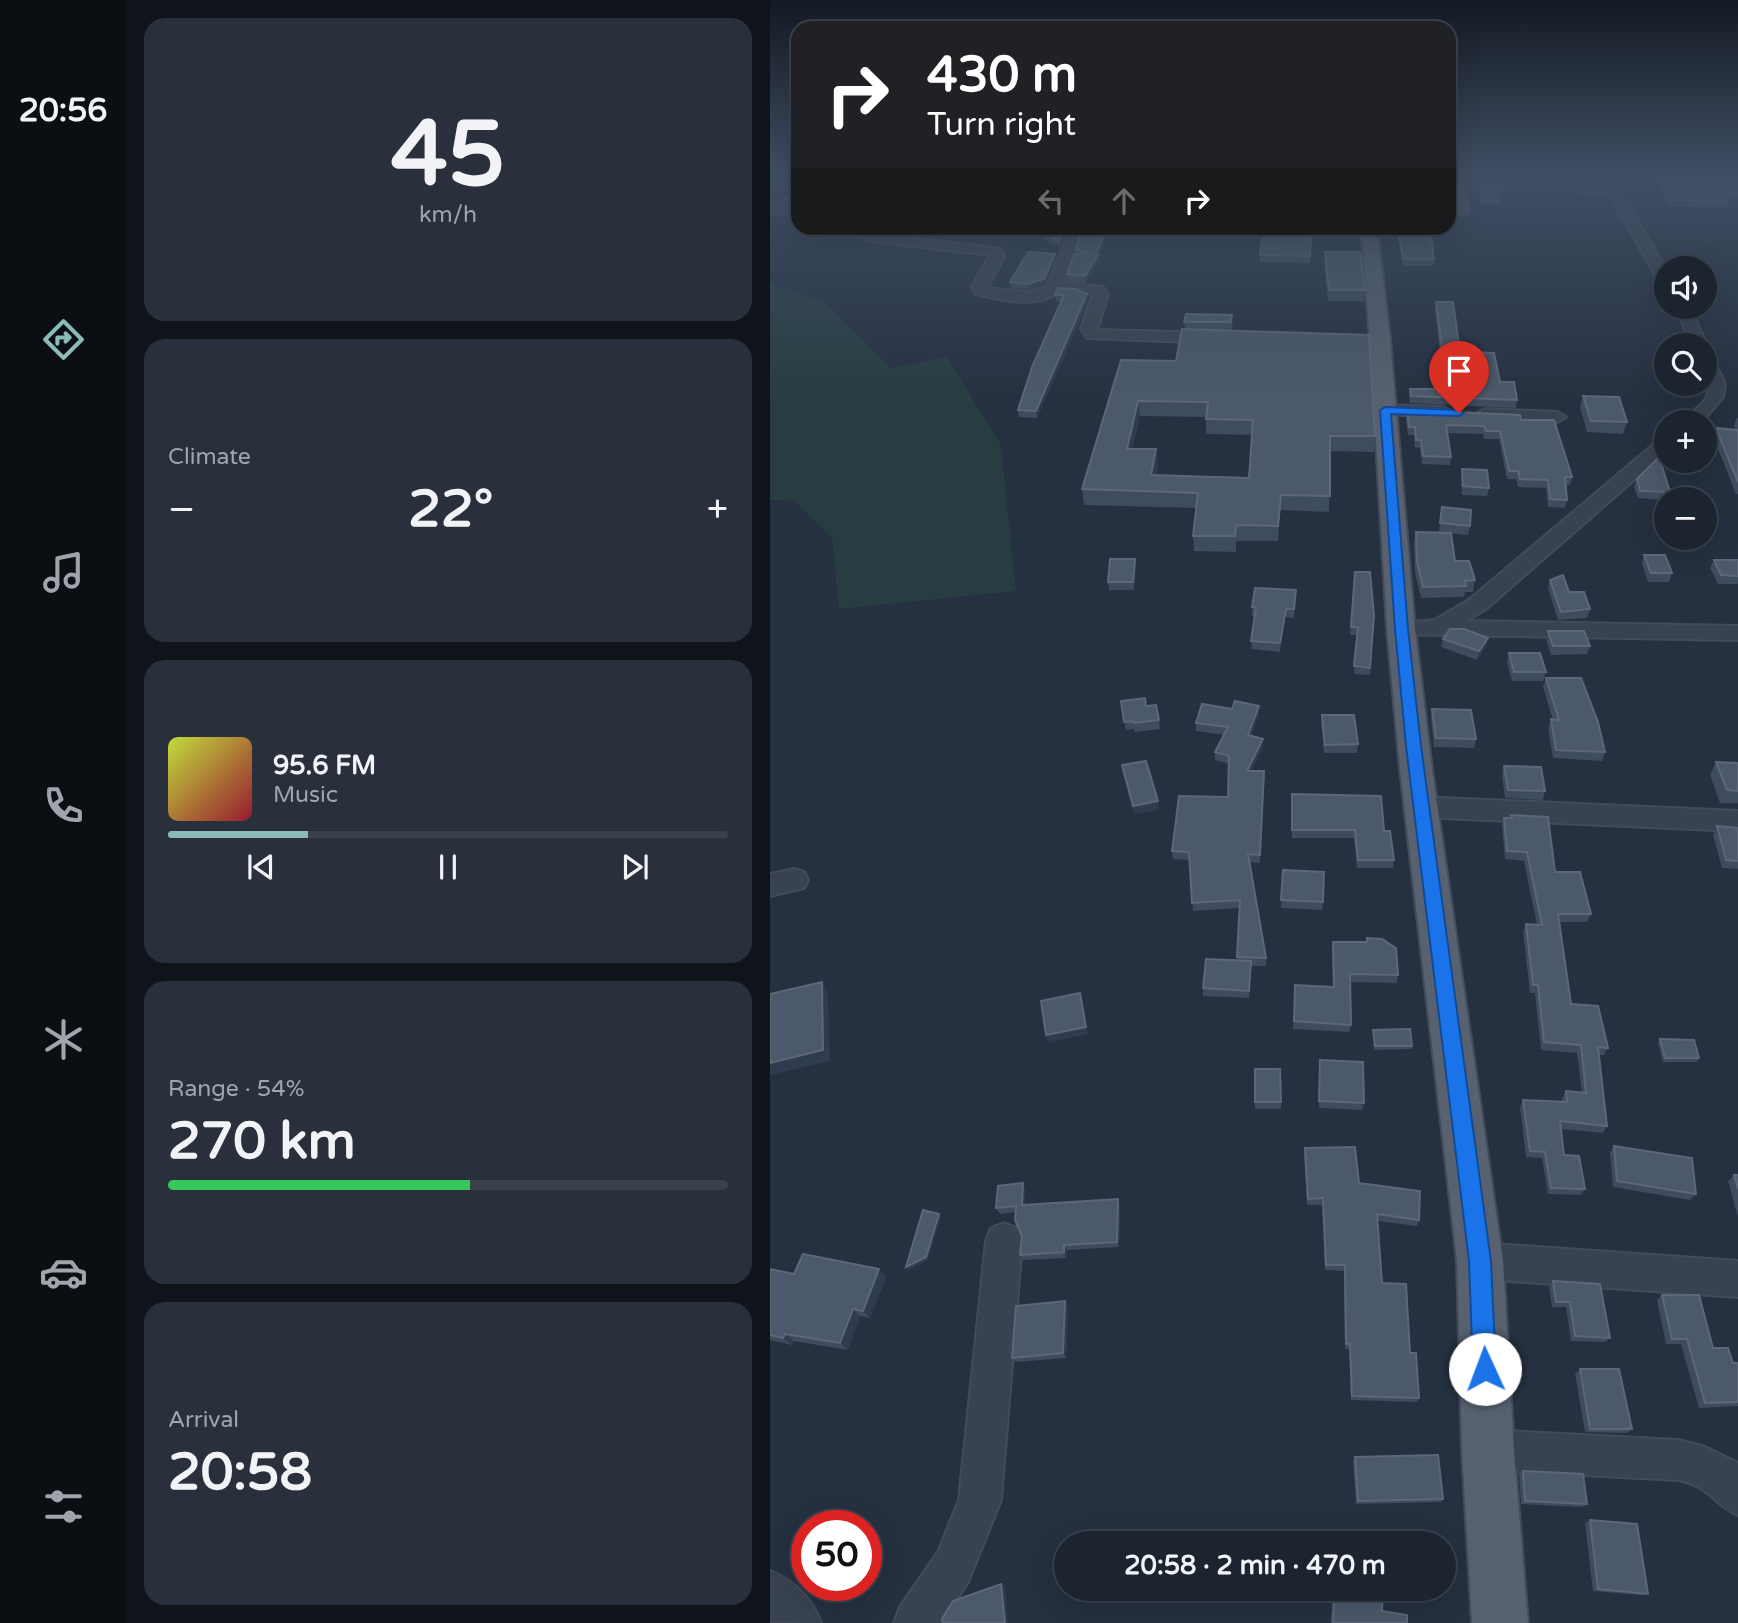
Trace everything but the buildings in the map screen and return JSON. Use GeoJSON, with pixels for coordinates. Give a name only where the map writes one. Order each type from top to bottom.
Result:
{"type":"FeatureCollection","features":[{"type":"Feature","properties":{"kind":"main road"},"geometry":{"type":"LineString","coordinates":[[1370,251],[1373,339],[1421,628],[1420,807],[1480,1261],[1488,1450],[1500,1623]]}},
{"type":"Feature","properties":{"kind":"street"},"geometry":{"type":"LineString","coordinates":[[985,251],[996,252],[996,257],[979,287],[981,291],[1035,296],[1045,295],[1055,287],[1069,251]]}},
{"type":"Feature","properties":{"kind":"street"},"geometry":{"type":"LineString","coordinates":[[1055,287],[1098,290],[1101,295],[1089,329],[1092,335],[1228,338]]}},
{"type":"Feature","properties":{"kind":"street"},"geometry":{"type":"LineString","coordinates":[[1706,410],[1717,396]]}},
{"type":"Feature","properties":{"kind":"street"},"geometry":{"type":"LineString","coordinates":[[1385,410],[1558,417]]}},
{"type":"Feature","properties":{"kind":"street"},"geometry":{"type":"LineString","coordinates":[[1421,628],[1478,604],[1654,453]]}},
{"type":"Feature","properties":{"kind":"street"},"geometry":{"type":"LineString","coordinates":[[1421,628],[1738,633]]}},
{"type":"Feature","properties":{"kind":"street"},"geometry":{"type":"LineString","coordinates":[[1420,807],[1738,821]]}},
{"type":"Feature","properties":{"kind":"street"},"geometry":{"type":"LineString","coordinates":[[916,1623],[953,1567],[980,1500],[1004,1241]]}},
{"type":"Feature","properties":{"kind":"street"},"geometry":{"type":"LineString","coordinates":[[1480,1261],[1738,1279]]}},
{"type":"Feature","properties":{"kind":"street"},"geometry":{"type":"LineString","coordinates":[[1488,1450],[1679,1460],[1709,1467],[1734,1486],[1738,1494]]}},
{"type":"Feature","properties":{"kind":"green space"},"geometry":{"type":"Polygon","coordinates":[[[770,283],[824,302],[891,368],[947,357],[1001,445],[1016,591],[839,609],[832,537],[794,501],[770,500],[770,283]]]}},
{"type":"Feature","properties":{"kind":"route"},"geometry":{"type":"LineString","coordinates":[[1459,413],[1385,410],[1401,629],[1413,746],[1480,1261],[1485,1369]]}}]}
